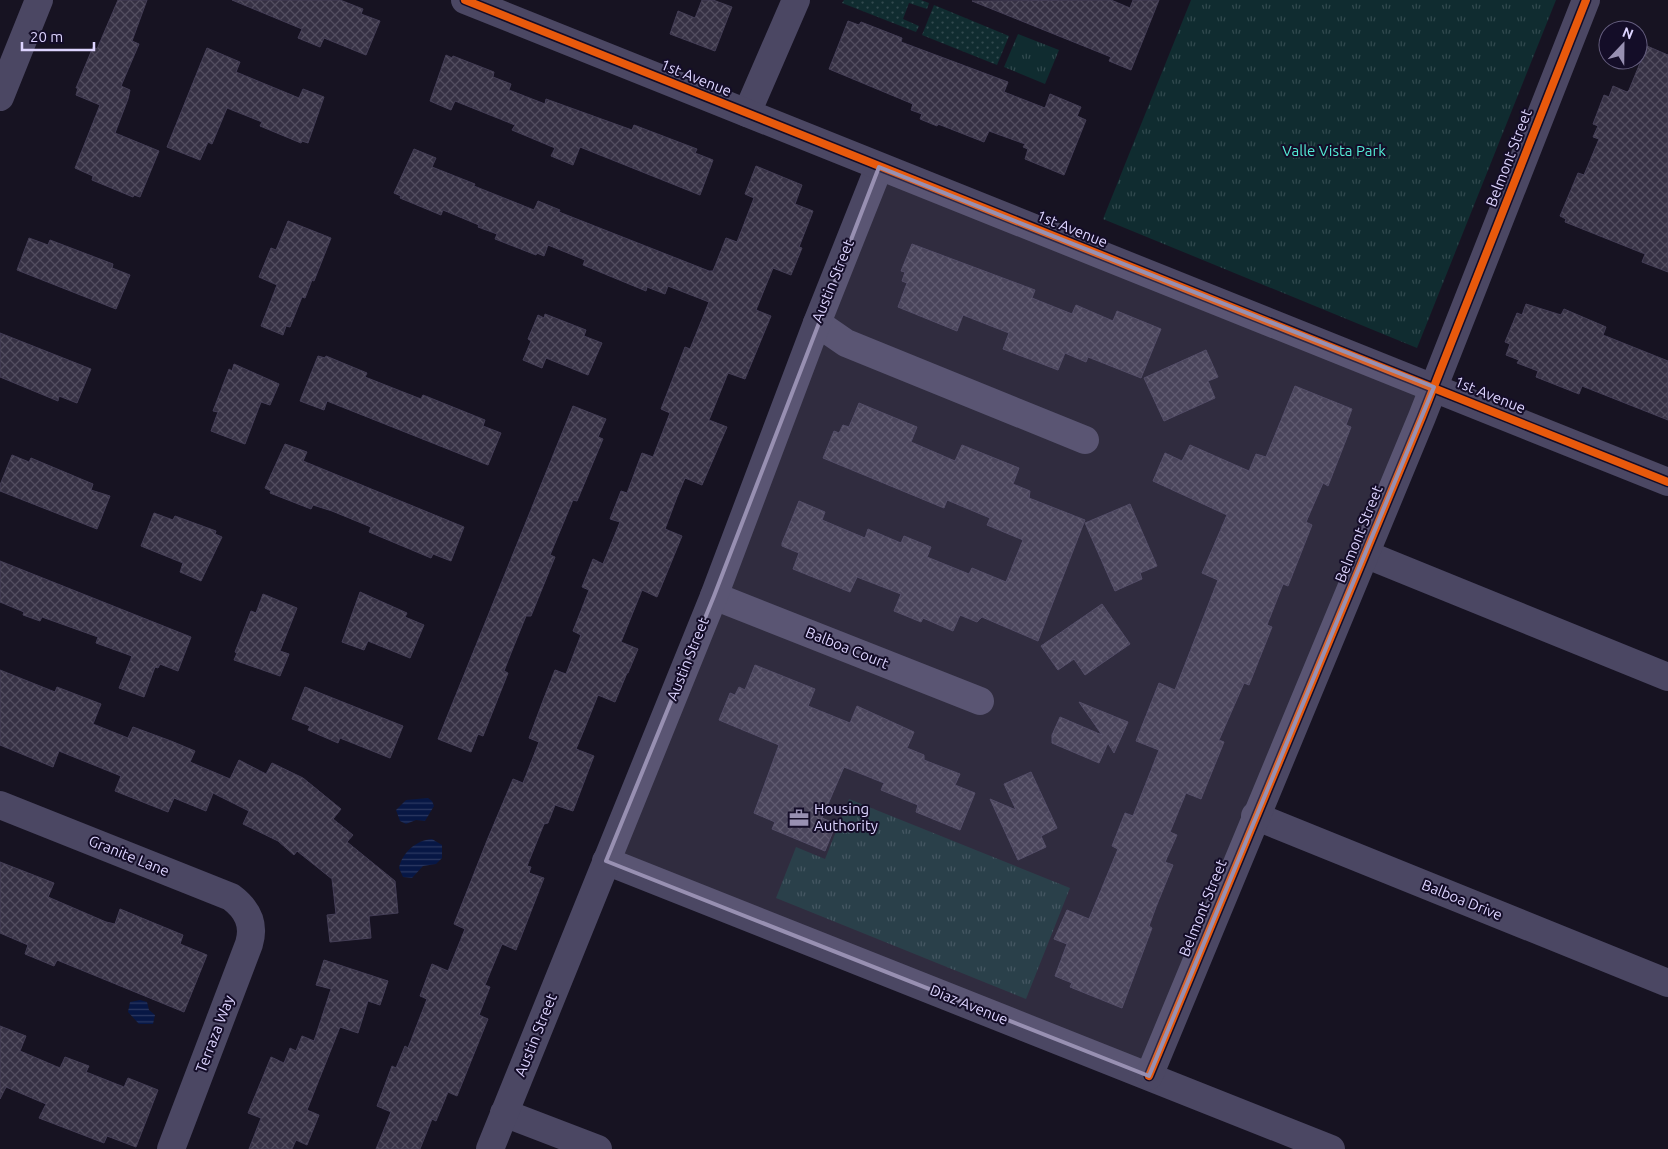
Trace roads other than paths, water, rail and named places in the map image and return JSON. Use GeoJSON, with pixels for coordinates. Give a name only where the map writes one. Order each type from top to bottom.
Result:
{"type":"FeatureCollection","features":[{"type":"Feature","properties":{"kind":"street"},"geometry":{"type":"LineString","coordinates":[[0,97],[39,0]]}},
{"type":"Feature","properties":{"kind":"street","name":"1st Avenue"},"geometry":{"type":"LineString","coordinates":[[466,0],[1668,482]]}},
{"type":"Feature","properties":{"kind":"street"},"geometry":{"type":"LineString","coordinates":[[747,113],[796,0]]}},
{"type":"Feature","properties":{"kind":"street","name":"Belmont Street"},"geometry":{"type":"LineString","coordinates":[[1149,1076],[1434,387],[1586,0]]}},
{"type":"Feature","properties":{"kind":"street","name":"Austin Street"},"geometry":{"type":"LineString","coordinates":[[490,1149],[714,596],[816,323],[879,167]]}},
{"type":"Feature","properties":{"kind":"street"},"geometry":{"type":"LineString","coordinates":[[816,323],[846,343],[1085,440]]}},
{"type":"Feature","properties":{"kind":"street"},"geometry":{"type":"LineString","coordinates":[[1365,554],[1668,677]]}},
{"type":"Feature","properties":{"kind":"street","name":"Balboa Court"},"geometry":{"type":"LineString","coordinates":[[714,596],[980,701]]}},
{"type":"Feature","properties":{"kind":"street","name":"Granite Lane"},"geometry":{"type":"LineString","coordinates":[[0,805],[231,897],[239,903],[250,918]]}},
{"type":"Feature","properties":{"kind":"street","name":"Balboa Drive"},"geometry":{"type":"LineString","coordinates":[[1255,816],[1668,983]]}},
{"type":"Feature","properties":{"kind":"street","name":"Diaz Avenue"},"geometry":{"type":"LineString","coordinates":[[606,861],[1331,1149]]}},
{"type":"Feature","properties":{"kind":"street","name":"Terraza Way"},"geometry":{"type":"LineString","coordinates":[[171,1149],[252,936],[250,918]]}},
{"type":"Feature","properties":{"kind":"street"},"geometry":{"type":"LineString","coordinates":[[504,1113],[598,1149]]}},
{"type":"Feature","properties":{"kind":"water"},"geometry":{"type":"Polygon","coordinates":[[[428,798],[434,806],[425,821],[416,820],[406,824],[400,821],[396,810],[406,800],[428,798]]]}},
{"type":"Feature","properties":{"kind":"water"},"geometry":{"type":"Polygon","coordinates":[[[432,839],[442,845],[442,858],[436,864],[423,866],[412,878],[403,877],[399,868],[403,857],[415,845],[432,839]]]}},
{"type":"Feature","properties":{"kind":"water"},"geometry":{"type":"Polygon","coordinates":[[[140,1000],[147,1002],[149,1010],[155,1015],[153,1024],[139,1024],[128,1012],[130,1002],[140,1000]]]}},
{"type":"Feature","properties":{"kind":"place","name":"Housing Authority"},"geometry":{"type":"Point","coordinates":[799,818]}},
{"type":"Feature","properties":{"kind":"park label","name":"Valle Vista Park"},"geometry":{"type":"Point","coordinates":[1334,151]}}]}
